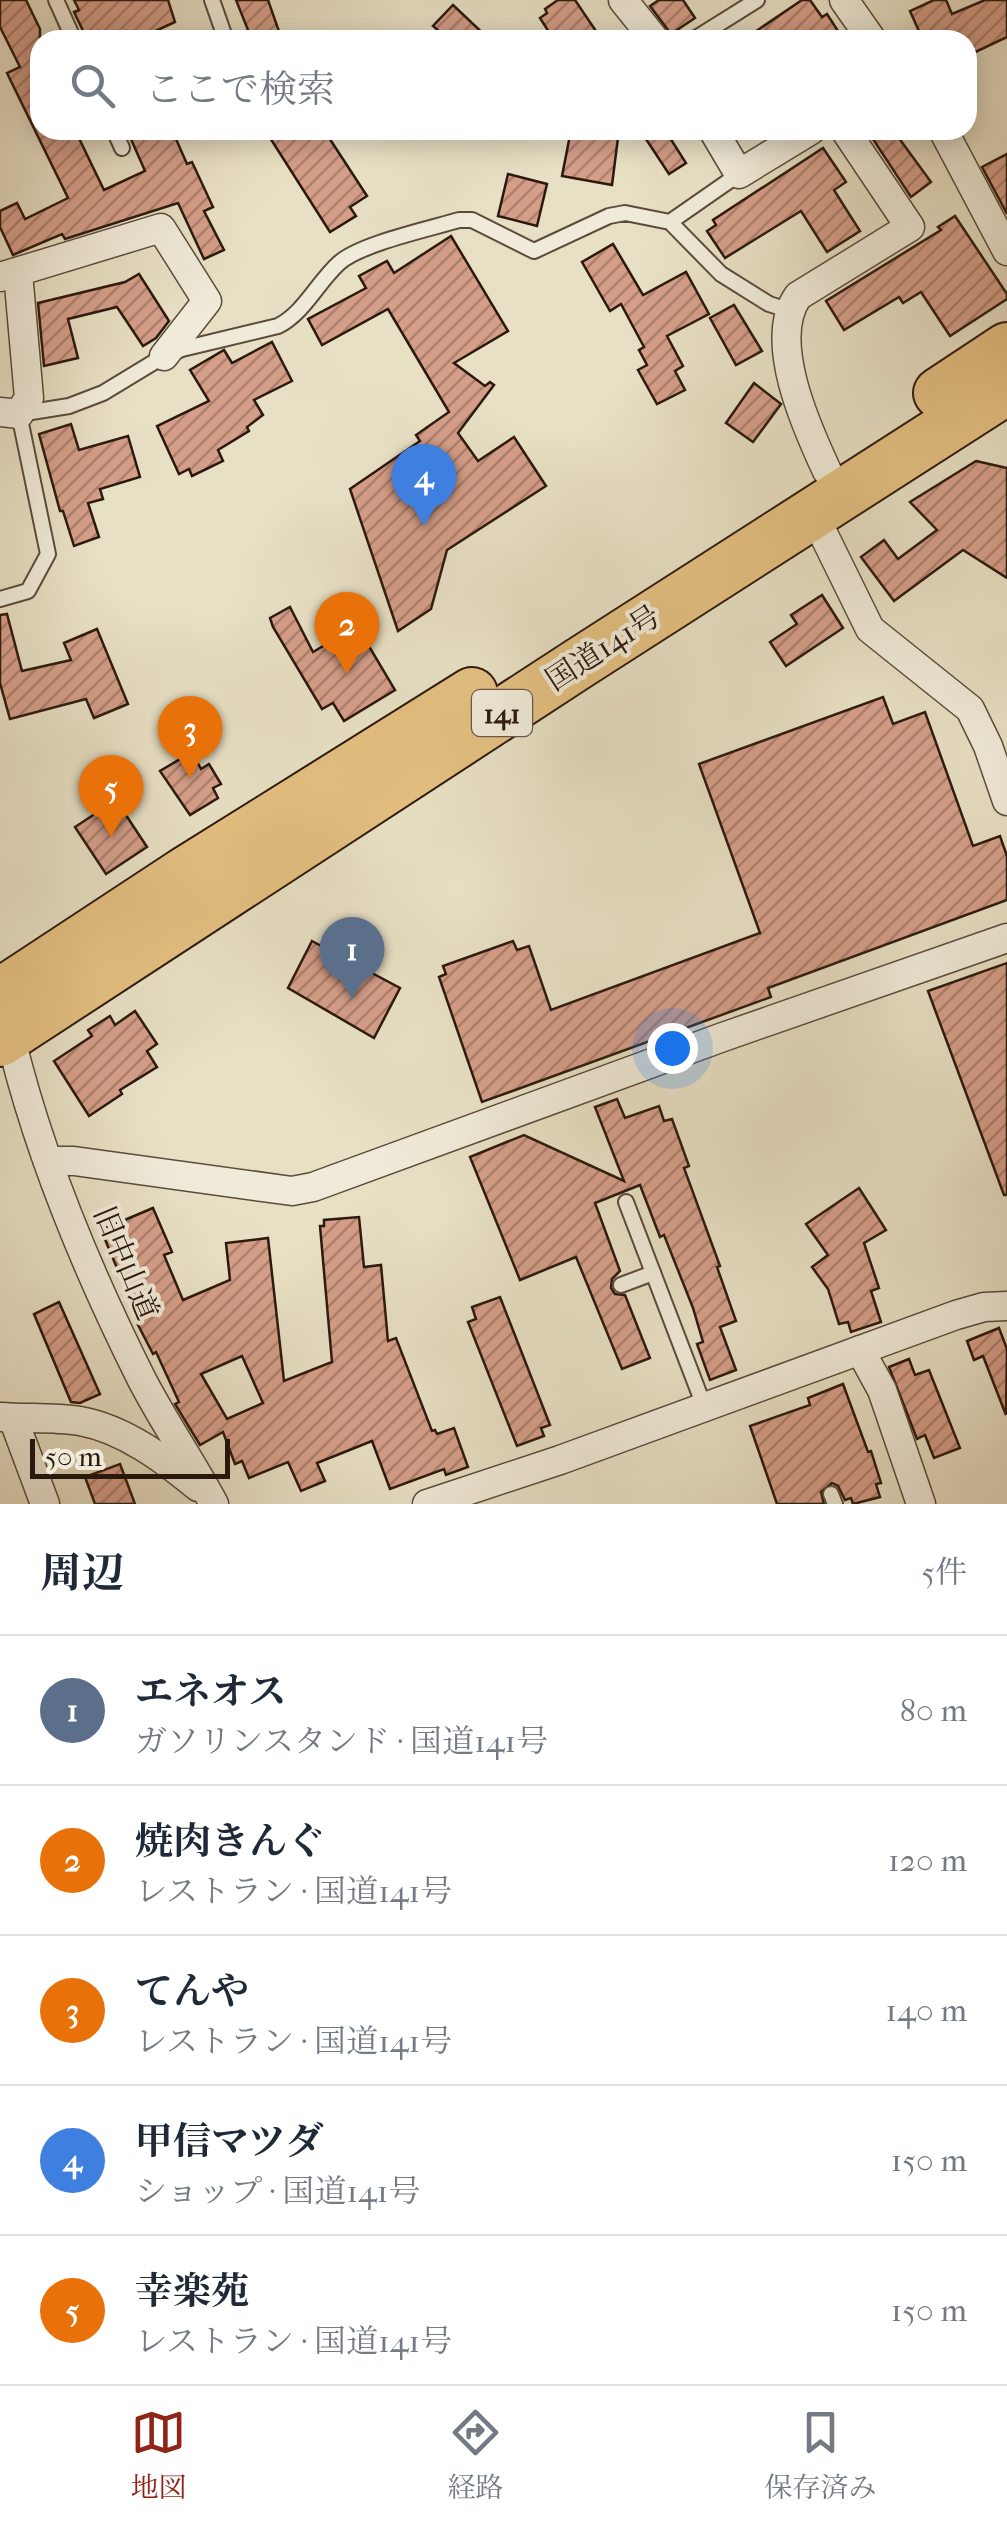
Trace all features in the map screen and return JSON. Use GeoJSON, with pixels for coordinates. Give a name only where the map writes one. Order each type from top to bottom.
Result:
{"type":"FeatureCollection","features":[{"type":"Feature","properties":{"kind":"highway","name":"国道141号"},"geometry":{"type":"LineString","coordinates":[[3,1023],[578,664],[820,493],[1007,348]]}},
{"type":"Feature","properties":{"kind":"highway","name":"国道141号"},"geometry":{"type":"LineString","coordinates":[[820,493],[1007,389]]}},
{"type":"Feature","properties":{"kind":"street"},"geometry":{"type":"LineString","coordinates":[[623,0],[647,30]]}},
{"type":"Feature","properties":{"kind":"street"},"geometry":{"type":"LineString","coordinates":[[844,0],[865,30]]}},
{"type":"Feature","properties":{"kind":"street"},"geometry":{"type":"LineString","coordinates":[[719,140],[739,174],[795,140]]}},
{"type":"Feature","properties":{"kind":"street"},"geometry":{"type":"LineString","coordinates":[[853,140],[910,227],[798,296],[788,310],[787,346],[792,379],[820,493],[870,629],[970,708],[1007,801]]}},
{"type":"Feature","properties":{"kind":"street"},"geometry":{"type":"LineString","coordinates":[[948,140],[1007,251]]}},
{"type":"Feature","properties":{"kind":"street"},"geometry":{"type":"LineString","coordinates":[[9,413],[29,398],[9,275],[161,228],[207,301],[164,356]]}},
{"type":"Feature","properties":{"kind":"street"},"geometry":{"type":"LineString","coordinates":[[48,1162],[74,1161],[292,1191],[313,1188],[723,1037],[1007,938]]}},
{"type":"Feature","properties":{"kind":"street","name":"旧中山道"},"geometry":{"type":"LineString","coordinates":[[3,1023],[48,1162],[142,1381],[214,1502]]}},
{"type":"Feature","properties":{"kind":"street"},"geometry":{"type":"LineString","coordinates":[[427,1504],[544,1466],[956,1315],[1007,1306]]}},
{"type":"Feature","properties":{"kind":"street"},"geometry":{"type":"LineString","coordinates":[[860,1350],[882,1390],[915,1502]]}},
{"type":"Feature","properties":{"kind":"street"},"geometry":{"type":"LineString","coordinates":[[45,1504],[6,1417],[52,1418],[107,1428],[171,1466],[214,1502]]}},
{"type":"Feature","properties":{"kind":"lane"},"geometry":{"type":"LineString","coordinates":[[56,0],[70,30]]}},
{"type":"Feature","properties":{"kind":"lane"},"geometry":{"type":"LineString","coordinates":[[212,0],[222,30]]}},
{"type":"Feature","properties":{"kind":"lane"},"geometry":{"type":"LineString","coordinates":[[709,30],[757,0]]}},
{"type":"Feature","properties":{"kind":"lane"},"geometry":{"type":"LineString","coordinates":[[118,140],[122,148]]}},
{"type":"Feature","properties":{"kind":"lane"},"geometry":{"type":"LineString","coordinates":[[670,222],[739,174]]}},
{"type":"Feature","properties":{"kind":"lane"},"geometry":{"type":"LineString","coordinates":[[0,599],[28,591],[48,554],[9,413],[68,406],[104,393],[182,348],[278,326],[290,320],[340,262],[359,252],[459,220],[472,220],[534,251],[625,212],[670,222],[721,274],[770,304],[788,310]]}},
{"type":"Feature","properties":{"kind":"lane"},"geometry":{"type":"LineString","coordinates":[[626,1202],[704,1406]]}},
{"type":"Feature","properties":{"kind":"lane"},"geometry":{"type":"LineString","coordinates":[[621,1285],[653,1273]]}},
{"type":"Feature","properties":{"kind":"building"},"geometry":{"type":"Polygon","coordinates":[[[0,0],[26,0],[40,29],[30,30],[30,120],[7,73],[20,67],[0,27],[0,0]]]}},
{"type":"Feature","properties":{"kind":"building"},"geometry":{"type":"Polygon","coordinates":[[[74,0],[168,0],[175,22],[158,30],[83,30],[74,12],[79,10],[74,0]]]}},
{"type":"Feature","properties":{"kind":"building"},"geometry":{"type":"Polygon","coordinates":[[[236,0],[268,0],[278,30],[248,30],[236,0]]]}},
{"type":"Feature","properties":{"kind":"building"},"geometry":{"type":"Polygon","coordinates":[[[558,0],[575,0],[595,30],[548,30],[540,18],[547,13],[545,9],[558,0]]]}},
{"type":"Feature","properties":{"kind":"building"},"geometry":{"type":"Polygon","coordinates":[[[659,0],[683,0],[695,18],[677,30],[668,30],[650,6],[659,0]]]}},
{"type":"Feature","properties":{"kind":"building"},"geometry":{"type":"Polygon","coordinates":[[[802,0],[810,0],[822,17],[827,14],[837,30],[758,30],[802,0]]]}},
{"type":"Feature","properties":{"kind":"building"},"geometry":{"type":"Polygon","coordinates":[[[934,0],[946,0],[952,14],[985,0],[1007,0],[1007,37],[977,51],[977,30],[919,30],[910,11],[934,0]]]}},
{"type":"Feature","properties":{"kind":"building"},"geometry":{"type":"Polygon","coordinates":[[[453,5],[479,30],[438,30],[433,26],[453,5]]]}},
{"type":"Feature","properties":{"kind":"building"},"geometry":{"type":"Polygon","coordinates":[[[40,140],[80,140],[104,190],[145,171],[131,140],[176,140],[187,164],[192,162],[213,207],[204,211],[224,250],[204,259],[178,203],[65,239],[62,234],[13,255],[0,227],[0,211],[17,203],[25,219],[68,198],[40,140]]]}},
{"type":"Feature","properties":{"kind":"building"},"geometry":{"type":"Polygon","coordinates":[[[271,140],[331,140],[367,196],[350,207],[356,216],[330,232],[271,140]]]}},
{"type":"Feature","properties":{"kind":"building"},"geometry":{"type":"Polygon","coordinates":[[[569,140],[618,140],[612,185],[562,176],[569,140]]]}},
{"type":"Feature","properties":{"kind":"building"},"geometry":{"type":"Polygon","coordinates":[[[647,140],[671,140],[686,163],[669,174],[647,140]]]}},
{"type":"Feature","properties":{"kind":"building"},"geometry":{"type":"Polygon","coordinates":[[[874,140],[900,140],[931,182],[911,197],[874,140]]]}},
{"type":"Feature","properties":{"kind":"building"},"geometry":{"type":"Polygon","coordinates":[[[823,148],[846,182],[834,190],[860,231],[827,252],[801,211],[725,258],[707,231],[716,225],[713,220],[823,148]]]}},
{"type":"Feature","properties":{"kind":"building"},"geometry":{"type":"Polygon","coordinates":[[[1007,154],[1007,214],[982,167],[1007,154]]]}},
{"type":"Feature","properties":{"kind":"building"},"geometry":{"type":"Polygon","coordinates":[[[508,174],[547,184],[537,226],[498,216],[508,174]]]}},
{"type":"Feature","properties":{"kind":"building"},"geometry":{"type":"Polygon","coordinates":[[[955,216],[1007,299],[950,336],[921,292],[903,303],[899,297],[844,330],[826,301],[941,230],[938,227],[955,216]]]}},
{"type":"Feature","properties":{"kind":"building"},"geometry":{"type":"Polygon","coordinates":[[[451,236],[508,331],[454,363],[485,386],[490,382],[494,385],[458,433],[478,461],[514,437],[546,486],[447,550],[431,609],[398,631],[350,489],[420,441],[416,435],[449,412],[388,309],[322,345],[308,319],[366,288],[359,276],[387,261],[394,273],[451,236]]]}},
{"type":"Feature","properties":{"kind":"building"},"geometry":{"type":"Polygon","coordinates":[[[613,244],[643,295],[686,272],[709,314],[667,336],[683,366],[675,371],[685,390],[657,404],[638,370],[647,365],[639,350],[644,347],[621,304],[610,311],[582,262],[613,244]]]}},
{"type":"Feature","properties":{"kind":"building"},"geometry":{"type":"Polygon","coordinates":[[[139,274],[169,321],[156,338],[143,346],[117,307],[68,319],[78,358],[44,366],[38,303],[125,282],[139,274]]]}},
{"type":"Feature","properties":{"kind":"building"},"geometry":{"type":"Polygon","coordinates":[[[734,305],[762,351],[736,365],[710,318],[734,305]]]}},
{"type":"Feature","properties":{"kind":"building"},"geometry":{"type":"Polygon","coordinates":[[[272,342],[292,381],[254,400],[263,415],[247,427],[249,431],[218,450],[223,461],[192,476],[189,469],[179,474],[157,426],[209,401],[190,370],[224,350],[232,363],[272,342]]]}},
{"type":"Feature","properties":{"kind":"building"},"geometry":{"type":"Polygon","coordinates":[[[754,383],[781,404],[753,442],[726,423],[754,383]]]}},
{"type":"Feature","properties":{"kind":"building"},"geometry":{"type":"Polygon","coordinates":[[[71,424],[79,450],[128,436],[140,477],[100,489],[103,499],[88,503],[99,537],[74,546],[39,434],[71,424]]]}},
{"type":"Feature","properties":{"kind":"building"},"geometry":{"type":"Polygon","coordinates":[[[976,461],[1007,468],[1007,578],[963,550],[894,601],[861,557],[884,540],[898,559],[937,530],[910,502],[976,461]]]}},
{"type":"Feature","properties":{"kind":"building"},"geometry":{"type":"Polygon","coordinates":[[[822,595],[843,628],[786,666],[770,642],[797,624],[791,615],[822,595]]]}},
{"type":"Feature","properties":{"kind":"building"},"geometry":{"type":"Polygon","coordinates":[[[290,607],[313,652],[357,626],[395,690],[344,721],[333,703],[322,709],[270,618],[290,607]]]}},
{"type":"Feature","properties":{"kind":"building"},"geometry":{"type":"Polygon","coordinates":[[[7,614],[22,671],[71,660],[64,643],[97,629],[128,704],[94,718],[86,699],[10,719],[0,683],[0,615],[7,614]]]}},
{"type":"Feature","properties":{"kind":"building"},"geometry":{"type":"Polygon","coordinates":[[[883,697],[893,724],[925,712],[973,846],[1000,836],[1007,856],[1007,900],[768,988],[771,997],[482,1102],[439,977],[446,974],[443,966],[513,941],[517,950],[529,946],[551,1010],[760,933],[699,764],[883,697]]]}},
{"type":"Feature","properties":{"kind":"building"},"geometry":{"type":"Polygon","coordinates":[[[192,752],[201,769],[209,764],[221,784],[213,788],[218,798],[190,815],[160,771],[192,752]]]}},
{"type":"Feature","properties":{"kind":"building"},"geometry":{"type":"Polygon","coordinates":[[[116,800],[147,847],[106,874],[75,827],[116,800]]]}},
{"type":"Feature","properties":{"kind":"building"},"geometry":{"type":"Polygon","coordinates":[[[312,941],[400,988],[374,1038],[288,988],[312,941]]]}},
{"type":"Feature","properties":{"kind":"building"},"geometry":{"type":"Polygon","coordinates":[[[1007,963],[1007,1195],[1004,1195],[928,991],[1007,963]]]}},
{"type":"Feature","properties":{"kind":"building"},"geometry":{"type":"Polygon","coordinates":[[[135,1011],[157,1044],[147,1051],[157,1067],[89,1116],[54,1061],[92,1036],[88,1030],[110,1016],[115,1025],[135,1011]]]}},
{"type":"Feature","properties":{"kind":"building"},"geometry":{"type":"Polygon","coordinates":[[[617,1099],[625,1118],[659,1106],[664,1121],[672,1119],[689,1166],[684,1168],[736,1321],[720,1327],[736,1370],[710,1380],[697,1344],[703,1342],[693,1308],[640,1185],[595,1203],[620,1271],[612,1279],[611,1288],[615,1294],[625,1295],[650,1358],[622,1369],[576,1257],[520,1280],[470,1157],[524,1135],[624,1181],[595,1107],[617,1099]]]}},
{"type":"Feature","properties":{"kind":"building"},"geometry":{"type":"Polygon","coordinates":[[[859,1188],[886,1230],[864,1243],[879,1288],[871,1291],[881,1322],[851,1332],[848,1322],[839,1324],[828,1289],[812,1267],[828,1255],[806,1224],[859,1188]]]}},
{"type":"Feature","properties":{"kind":"building"},"geometry":{"type":"Polygon","coordinates":[[[153,1208],[172,1252],[164,1255],[183,1300],[230,1280],[226,1243],[268,1238],[284,1381],[332,1362],[320,1226],[324,1226],[324,1220],[359,1217],[364,1267],[381,1265],[388,1341],[396,1338],[432,1431],[437,1434],[454,1428],[468,1467],[446,1475],[444,1469],[390,1489],[372,1441],[317,1463],[325,1481],[301,1491],[288,1462],[249,1478],[242,1461],[235,1464],[223,1432],[200,1445],[175,1404],[179,1402],[156,1352],[153,1354],[135,1319],[138,1318],[101,1230],[153,1208]],[[242,1356],[201,1374],[227,1419],[263,1403],[242,1356]]]}},
{"type":"Feature","properties":{"kind":"building"},"geometry":{"type":"Polygon","coordinates":[[[500,1297],[550,1425],[541,1428],[544,1436],[517,1446],[468,1322],[476,1319],[472,1307],[500,1297]]]}},
{"type":"Feature","properties":{"kind":"building"},"geometry":{"type":"Polygon","coordinates":[[[59,1302],[100,1394],[80,1403],[71,1402],[34,1314],[59,1302]]]}},
{"type":"Feature","properties":{"kind":"building"},"geometry":{"type":"Polygon","coordinates":[[[999,1328],[1007,1349],[1006,1415],[983,1356],[974,1360],[967,1341],[999,1328]]]}},
{"type":"Feature","properties":{"kind":"building"},"geometry":{"type":"Polygon","coordinates":[[[909,1359],[915,1375],[929,1370],[960,1448],[934,1458],[925,1435],[917,1439],[889,1367],[909,1359]]]}},
{"type":"Feature","properties":{"kind":"building"},"geometry":{"type":"Polygon","coordinates":[[[843,1384],[868,1452],[871,1451],[881,1483],[876,1484],[880,1497],[853,1504],[832,1483],[821,1492],[824,1504],[777,1504],[750,1426],[810,1405],[808,1398],[843,1384]]]}},
{"type":"Feature","properties":{"kind":"building"},"geometry":{"type":"Polygon","coordinates":[[[120,1464],[135,1504],[95,1504],[85,1477],[120,1464]]]}},
{"type":"Feature","properties":{"kind":"place","name":"甲信マツダ"},"geometry":{"type":"Point","coordinates":[424,526]}},
{"type":"Feature","properties":{"kind":"place","name":"焼肉きんぐ"},"geometry":{"type":"Point","coordinates":[347,674]}},
{"type":"Feature","properties":{"kind":"place","name":"てんや"},"geometry":{"type":"Point","coordinates":[190,778]}},
{"type":"Feature","properties":{"kind":"place","name":"幸楽苑"},"geometry":{"type":"Point","coordinates":[111,837]}},
{"type":"Feature","properties":{"kind":"place","name":"エネオス"},"geometry":{"type":"Point","coordinates":[352,999]}}]}
